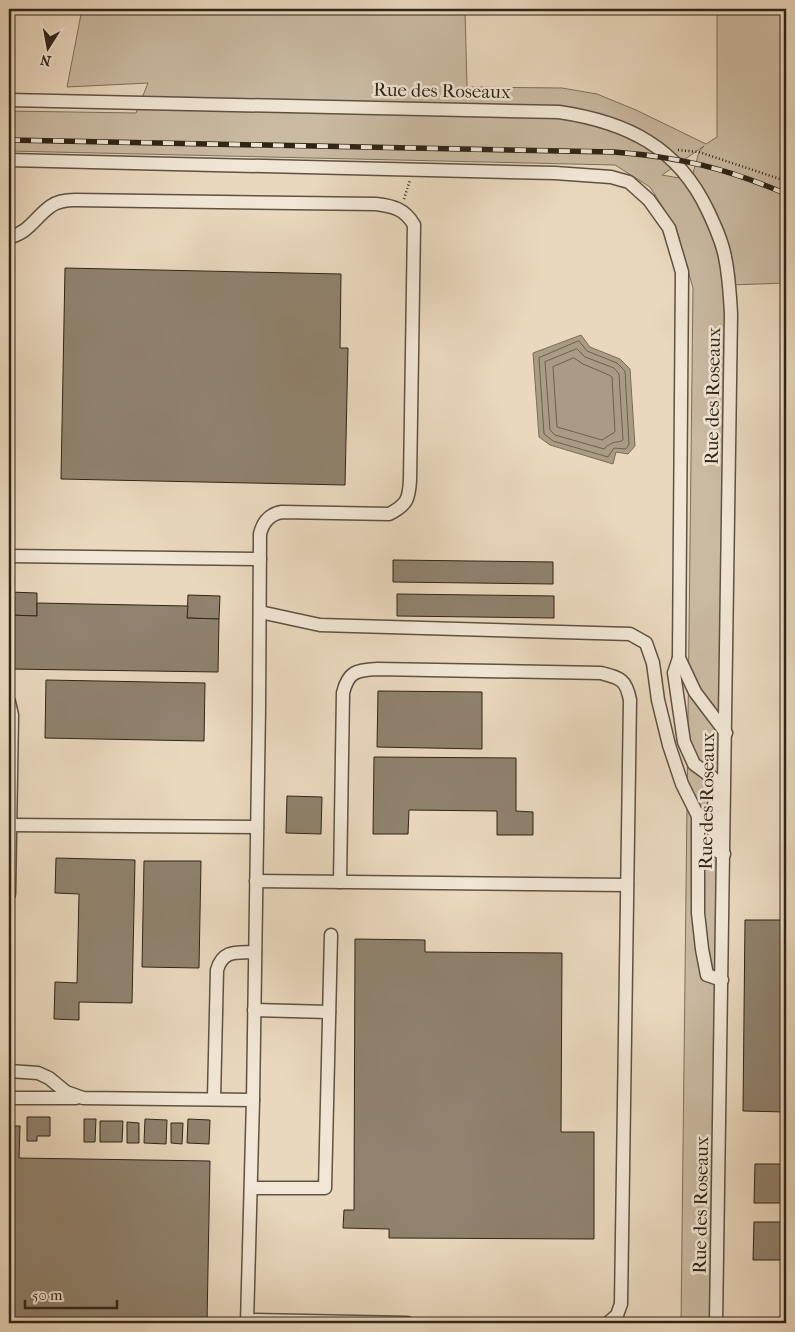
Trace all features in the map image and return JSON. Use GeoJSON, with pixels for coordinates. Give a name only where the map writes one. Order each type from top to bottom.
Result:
{"type":"FeatureCollection","features":[{"type":"Feature","properties":{"kind":"street","name":"Rue des Roseaux"},"geometry":{"type":"LineString","coordinates":[[9,100],[559,112],[588,116],[615,124],[637,135],[672,158],[691,180],[721,240],[730,285],[731,314],[716,1323]]}},
{"type":"Feature","properties":{"kind":"street"},"geometry":{"type":"LineString","coordinates":[[9,160],[413,169],[611,176],[629,182],[649,200],[669,228],[682,272],[679,658],[674,672],[684,742],[694,764],[713,778],[715,791],[713,829],[715,850],[724,854]]}},
{"type":"Feature","properties":{"kind":"street"},"geometry":{"type":"LineString","coordinates":[[9,237],[15,236],[30,227],[51,206],[61,201],[75,200],[376,204],[400,209],[410,218],[414,225],[410,480],[407,500],[401,508],[390,514],[275,513],[261,527],[248,1322],[407,1323]]}},
{"type":"Feature","properties":{"kind":"street"},"geometry":{"type":"LineString","coordinates":[[9,556],[260,559]]}},
{"type":"Feature","properties":{"kind":"street"},"geometry":{"type":"LineString","coordinates":[[260,612],[320,625],[630,634],[646,643],[653,662],[658,700],[669,745],[682,784],[698,816],[698,913],[707,974],[722,980]]}},
{"type":"Feature","properties":{"kind":"street"},"geometry":{"type":"LineString","coordinates":[[679,658],[694,692],[726,732]]}},
{"type":"Feature","properties":{"kind":"street"},"geometry":{"type":"LineString","coordinates":[[340,882],[343,693],[346,682],[353,674],[362,670],[377,669],[601,673],[620,678],[628,688],[630,700],[621,1304],[617,1315],[608,1323]]}},
{"type":"Feature","properties":{"kind":"street"},"geometry":{"type":"LineString","coordinates":[[9,702],[12,715],[9,894]]}},
{"type":"Feature","properties":{"kind":"street"},"geometry":{"type":"LineString","coordinates":[[10,825],[257,827]]}},
{"type":"Feature","properties":{"kind":"street"},"geometry":{"type":"LineString","coordinates":[[256,881],[627,885]]}},
{"type":"Feature","properties":{"kind":"street"},"geometry":{"type":"LineString","coordinates":[[251,1188],[325,1188],[331,935]]}},
{"type":"Feature","properties":{"kind":"street"},"geometry":{"type":"LineString","coordinates":[[214,1099],[217,970],[219,961],[230,953],[255,952]]}},
{"type":"Feature","properties":{"kind":"street"},"geometry":{"type":"LineString","coordinates":[[254,1010],[329,1012]]}},
{"type":"Feature","properties":{"kind":"street"},"geometry":{"type":"LineString","coordinates":[[9,1071],[38,1073],[49,1078],[66,1092],[84,1098]]}},
{"type":"Feature","properties":{"kind":"street"},"geometry":{"type":"LineString","coordinates":[[9,1098],[253,1100]]}},
{"type":"Feature","properties":{"kind":"path"},"geometry":{"type":"LineString","coordinates":[[657,148],[699,152],[786,181]]}},
{"type":"Feature","properties":{"kind":"path"},"geometry":{"type":"LineString","coordinates":[[400,209],[413,169]]}},
{"type":"Feature","properties":{"kind":"shaded area"},"geometry":{"type":"Polygon","coordinates":[[[82,9],[465,9],[467,87],[562,88],[597,94],[636,110],[706,144],[717,137],[717,9],[786,9],[786,283],[730,285],[716,1323],[681,1323],[693,288],[676,228],[650,187],[615,165],[9,151],[9,111],[136,113],[148,83],[67,87],[82,9]],[[704,146],[662,175],[691,180],[699,152],[704,146]]]}},
{"type":"Feature","properties":{"kind":"water"},"geometry":{"type":"Polygon","coordinates":[[[581,335],[590,347],[620,359],[630,369],[635,446],[628,454],[616,452],[613,464],[550,445],[539,437],[533,353],[581,335]]]}},
{"type":"Feature","properties":{"kind":"building"},"geometry":{"type":"Polygon","coordinates":[[[65,268],[341,274],[340,348],[348,348],[345,485],[61,479],[65,268]]]}},
{"type":"Feature","properties":{"kind":"building"},"geometry":{"type":"Polygon","coordinates":[[[393,560],[553,562],[553,584],[393,582],[393,560]]]}},
{"type":"Feature","properties":{"kind":"building"},"geometry":{"type":"Polygon","coordinates":[[[9,592],[37,593],[37,616],[9,615],[9,592]]]}},
{"type":"Feature","properties":{"kind":"building"},"geometry":{"type":"Polygon","coordinates":[[[397,594],[554,596],[554,618],[397,616],[397,594]]]}},
{"type":"Feature","properties":{"kind":"building"},"geometry":{"type":"Polygon","coordinates":[[[188,595],[220,596],[219,619],[187,618],[188,595]]]}},
{"type":"Feature","properties":{"kind":"building"},"geometry":{"type":"Polygon","coordinates":[[[37,603],[188,606],[187,618],[219,619],[218,672],[9,669],[9,615],[37,616],[37,603]]]}},
{"type":"Feature","properties":{"kind":"building"},"geometry":{"type":"Polygon","coordinates":[[[46,680],[205,683],[204,741],[45,738],[46,680]]]}},
{"type":"Feature","properties":{"kind":"building"},"geometry":{"type":"Polygon","coordinates":[[[378,691],[482,692],[482,749],[377,747],[378,691]]]}},
{"type":"Feature","properties":{"kind":"building"},"geometry":{"type":"Polygon","coordinates":[[[374,757],[516,758],[516,811],[533,812],[533,835],[497,835],[497,811],[409,810],[408,834],[373,834],[374,757]]]}},
{"type":"Feature","properties":{"kind":"building"},"geometry":{"type":"Polygon","coordinates":[[[287,796],[322,797],[321,834],[286,833],[287,796]]]}},
{"type":"Feature","properties":{"kind":"building"},"geometry":{"type":"Polygon","coordinates":[[[56,858],[135,860],[132,1003],[79,1002],[79,1020],[54,1019],[55,982],[77,983],[79,894],[55,893],[56,858]]]}},
{"type":"Feature","properties":{"kind":"building"},"geometry":{"type":"Polygon","coordinates":[[[144,861],[201,861],[199,968],[142,967],[144,861]]]}},
{"type":"Feature","properties":{"kind":"building"},"geometry":{"type":"Polygon","coordinates":[[[745,920],[786,920],[786,1112],[743,1111],[745,920]]]}},
{"type":"Feature","properties":{"kind":"building"},"geometry":{"type":"Polygon","coordinates":[[[355,939],[425,940],[425,952],[562,953],[561,1132],[594,1132],[594,1239],[389,1238],[389,1229],[343,1228],[344,1210],[354,1210],[355,939]]]}},
{"type":"Feature","properties":{"kind":"building"},"geometry":{"type":"Polygon","coordinates":[[[27,1117],[50,1117],[50,1136],[37,1136],[37,1141],[27,1141],[27,1117]]]}},
{"type":"Feature","properties":{"kind":"building"},"geometry":{"type":"Polygon","coordinates":[[[84,1119],[96,1119],[95,1142],[84,1142],[84,1119]]]}},
{"type":"Feature","properties":{"kind":"building"},"geometry":{"type":"Polygon","coordinates":[[[145,1119],[167,1120],[166,1144],[144,1143],[145,1119]]]}},
{"type":"Feature","properties":{"kind":"building"},"geometry":{"type":"Polygon","coordinates":[[[188,1119],[210,1120],[209,1144],[187,1143],[188,1119]]]}},
{"type":"Feature","properties":{"kind":"building"},"geometry":{"type":"Polygon","coordinates":[[[100,1121],[123,1121],[122,1142],[100,1142],[100,1121]]]}},
{"type":"Feature","properties":{"kind":"building"},"geometry":{"type":"Polygon","coordinates":[[[127,1122],[139,1123],[139,1143],[127,1143],[127,1122]]]}},
{"type":"Feature","properties":{"kind":"building"},"geometry":{"type":"Polygon","coordinates":[[[171,1123],[183,1123],[182,1144],[171,1143],[171,1123]]]}},
{"type":"Feature","properties":{"kind":"building"},"geometry":{"type":"Polygon","coordinates":[[[9,1126],[20,1126],[19,1158],[210,1161],[207,1323],[9,1323],[9,1126]]]}},
{"type":"Feature","properties":{"kind":"building"},"geometry":{"type":"Polygon","coordinates":[[[755,1164],[786,1164],[786,1203],[754,1203],[755,1164]]]}},
{"type":"Feature","properties":{"kind":"building"},"geometry":{"type":"Polygon","coordinates":[[[754,1222],[786,1222],[786,1260],[753,1260],[754,1222]]]}},
{"type":"Feature","properties":{"kind":"railway"},"geometry":{"type":"LineString","coordinates":[[9,140],[614,152],[660,157],[702,165],[743,177],[786,194]]}}]}
